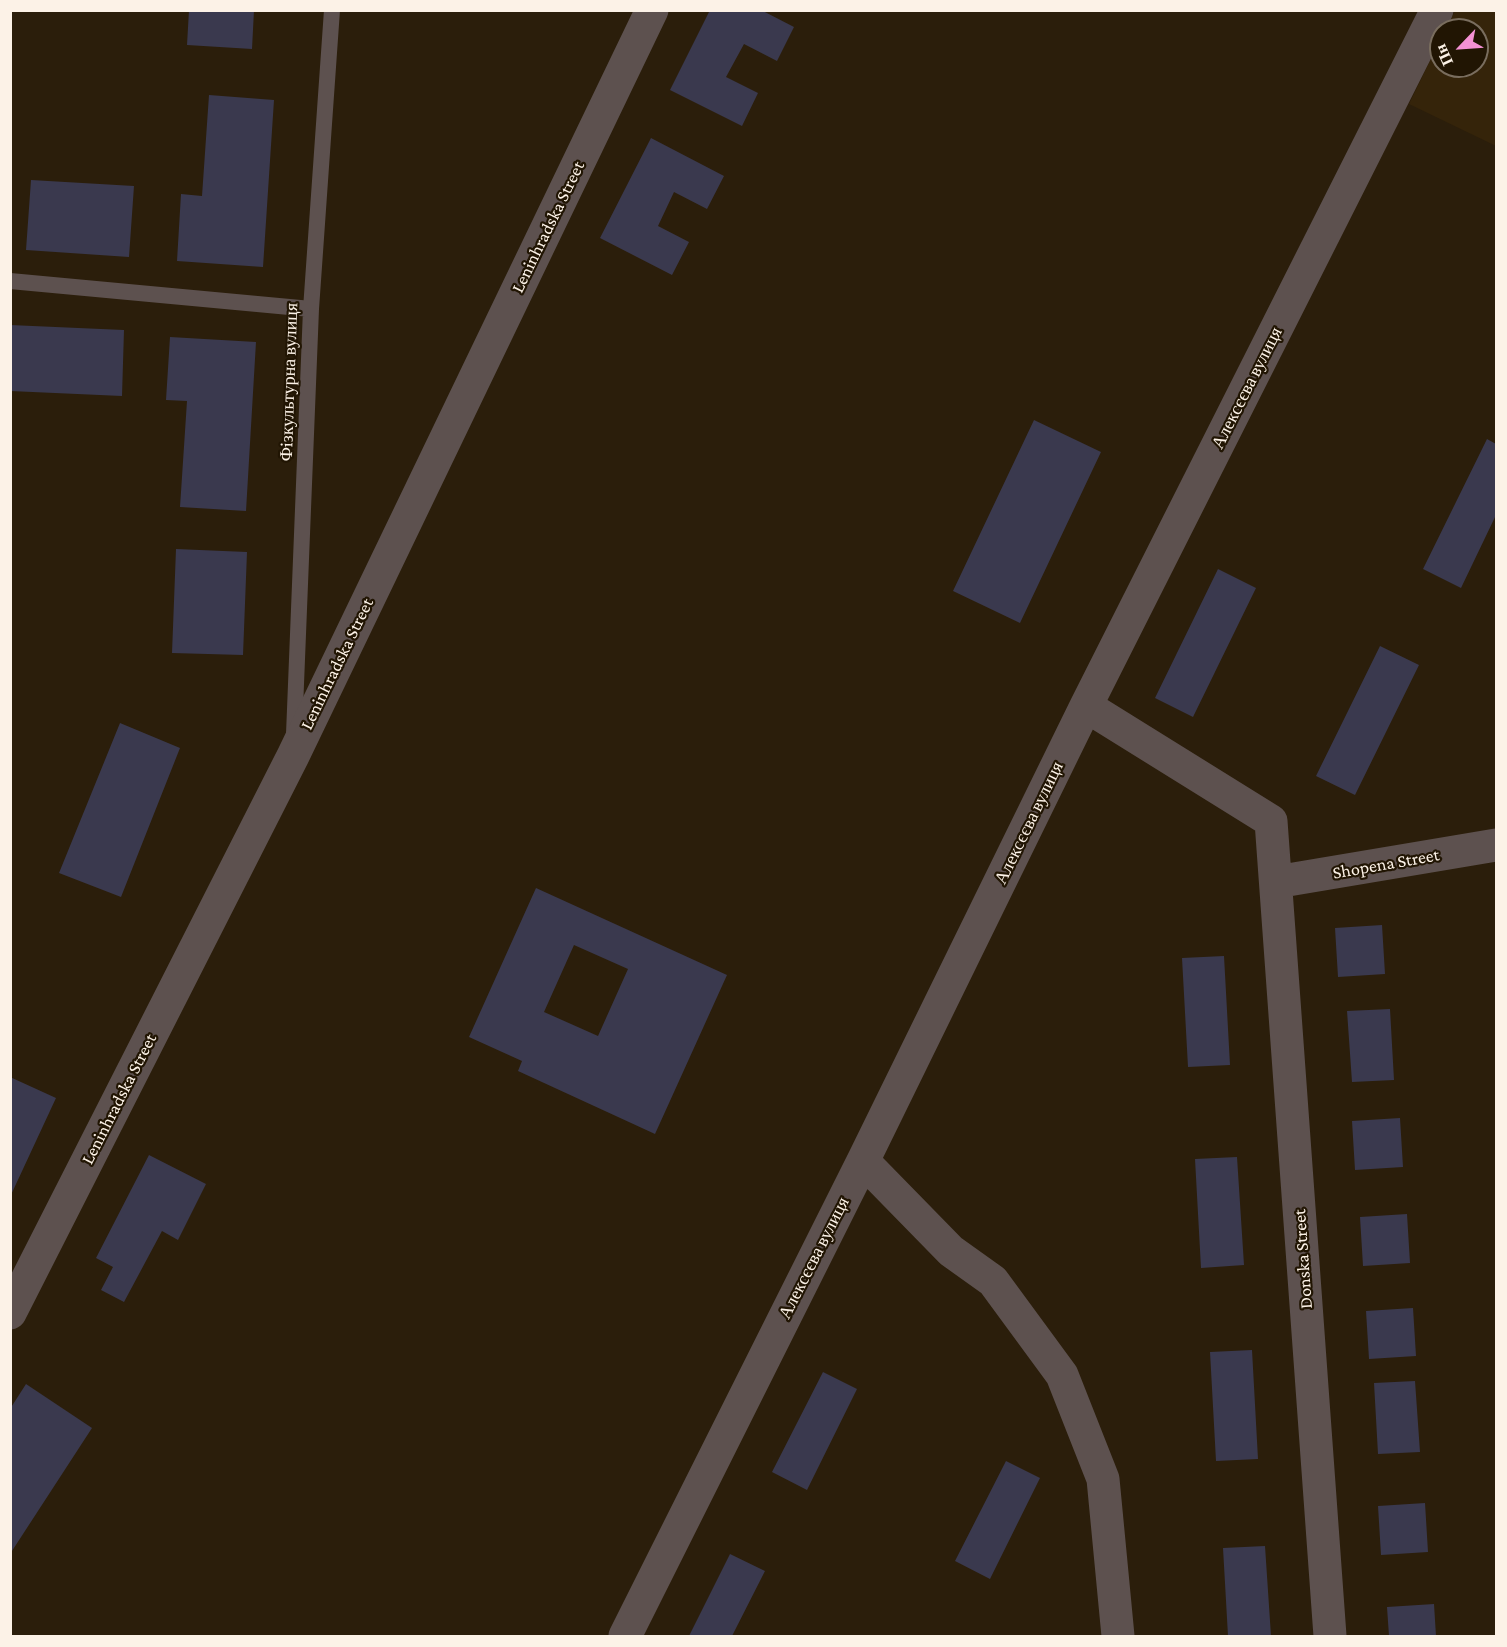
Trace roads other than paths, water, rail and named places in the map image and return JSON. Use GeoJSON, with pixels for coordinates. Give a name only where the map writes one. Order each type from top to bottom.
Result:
{"type":"FeatureCollection","features":[{"type":"Feature","properties":{"kind":"street","name":"Leninhradska Street"},"geometry":{"type":"LineString","coordinates":[[10,1312],[293,756],[652,10]]}},
{"type":"Feature","properties":{"kind":"street","name":"Алексєєва вулиця"},"geometry":{"type":"LineString","coordinates":[[625,1636],[863,1161],[1086,706],[1437,10]]}},
{"type":"Feature","properties":{"kind":"street","name":"Donska Street"},"geometry":{"type":"LineString","coordinates":[[1086,706],[1270,821],[1330,1636]]}},
{"type":"Feature","properties":{"kind":"street","name":"Shopena Street"},"geometry":{"type":"LineString","coordinates":[[1276,882],[1497,845]]}},
{"type":"Feature","properties":{"kind":"street"},"geometry":{"type":"LineString","coordinates":[[863,1161],[951,1251],[993,1281],[1062,1375],[1103,1479],[1118,1636]]}},
{"type":"Feature","properties":{"kind":"lane","name":"Фiзкультурна вулиця"},"geometry":{"type":"LineString","coordinates":[[293,756],[311,309],[332,10]]}},
{"type":"Feature","properties":{"kind":"lane"},"geometry":{"type":"LineString","coordinates":[[10,281],[311,309]]}}]}
